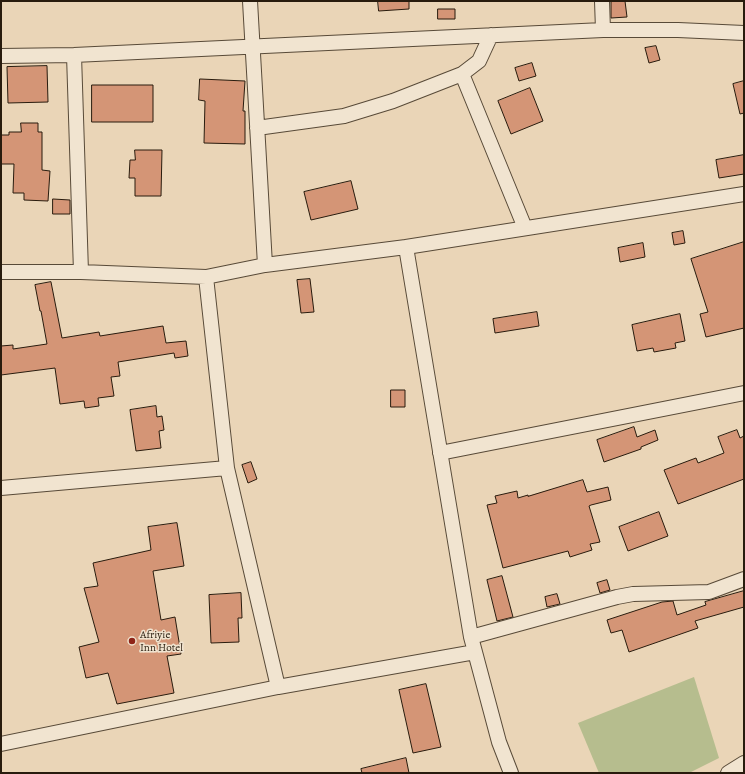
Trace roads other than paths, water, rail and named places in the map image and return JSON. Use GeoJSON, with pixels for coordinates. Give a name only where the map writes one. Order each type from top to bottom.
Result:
{"type":"FeatureCollection","features":[{"type":"Feature","properties":{"kind":"street"},"geometry":{"type":"LineString","coordinates":[[250,1],[265,265]]}},
{"type":"Feature","properties":{"kind":"street"},"geometry":{"type":"LineString","coordinates":[[602,1],[603,30]]}},
{"type":"Feature","properties":{"kind":"street"},"geometry":{"type":"LineString","coordinates":[[1,56],[603,30],[678,30],[744,33]]}},
{"type":"Feature","properties":{"kind":"street"},"geometry":{"type":"LineString","coordinates":[[257,128],[344,116],[393,101],[462,74],[479,61],[491,35]]}},
{"type":"Feature","properties":{"kind":"street"},"geometry":{"type":"LineString","coordinates":[[74,54],[81,272]]}},
{"type":"Feature","properties":{"kind":"street"},"geometry":{"type":"LineString","coordinates":[[462,74],[525,228]]}},
{"type":"Feature","properties":{"kind":"street"},"geometry":{"type":"LineString","coordinates":[[1,272],[81,272],[206,277],[265,265],[406,247],[744,194]]}},
{"type":"Feature","properties":{"kind":"street"},"geometry":{"type":"LineString","coordinates":[[406,247],[471,637],[499,742],[511,773]]}},
{"type":"Feature","properties":{"kind":"street"},"geometry":{"type":"LineString","coordinates":[[206,277],[227,468],[278,687]]}},
{"type":"Feature","properties":{"kind":"street"},"geometry":{"type":"LineString","coordinates":[[440,453],[744,393]]}},
{"type":"Feature","properties":{"kind":"street"},"geometry":{"type":"LineString","coordinates":[[1,488],[227,468]]}},
{"type":"Feature","properties":{"kind":"street"},"geometry":{"type":"LineString","coordinates":[[471,637],[617,597],[633,594],[709,592],[744,579]]}},
{"type":"Feature","properties":{"kind":"street"},"geometry":{"type":"LineString","coordinates":[[1,744],[278,687],[475,652]]}},
{"type":"Feature","properties":{"kind":"street"},"geometry":{"type":"LineString","coordinates":[[728,773],[744,762]]}},
{"type":"Feature","properties":{"kind":"place","name":"Afriyie Inn Hotel"},"geometry":{"type":"Point","coordinates":[132,641]}}]}
